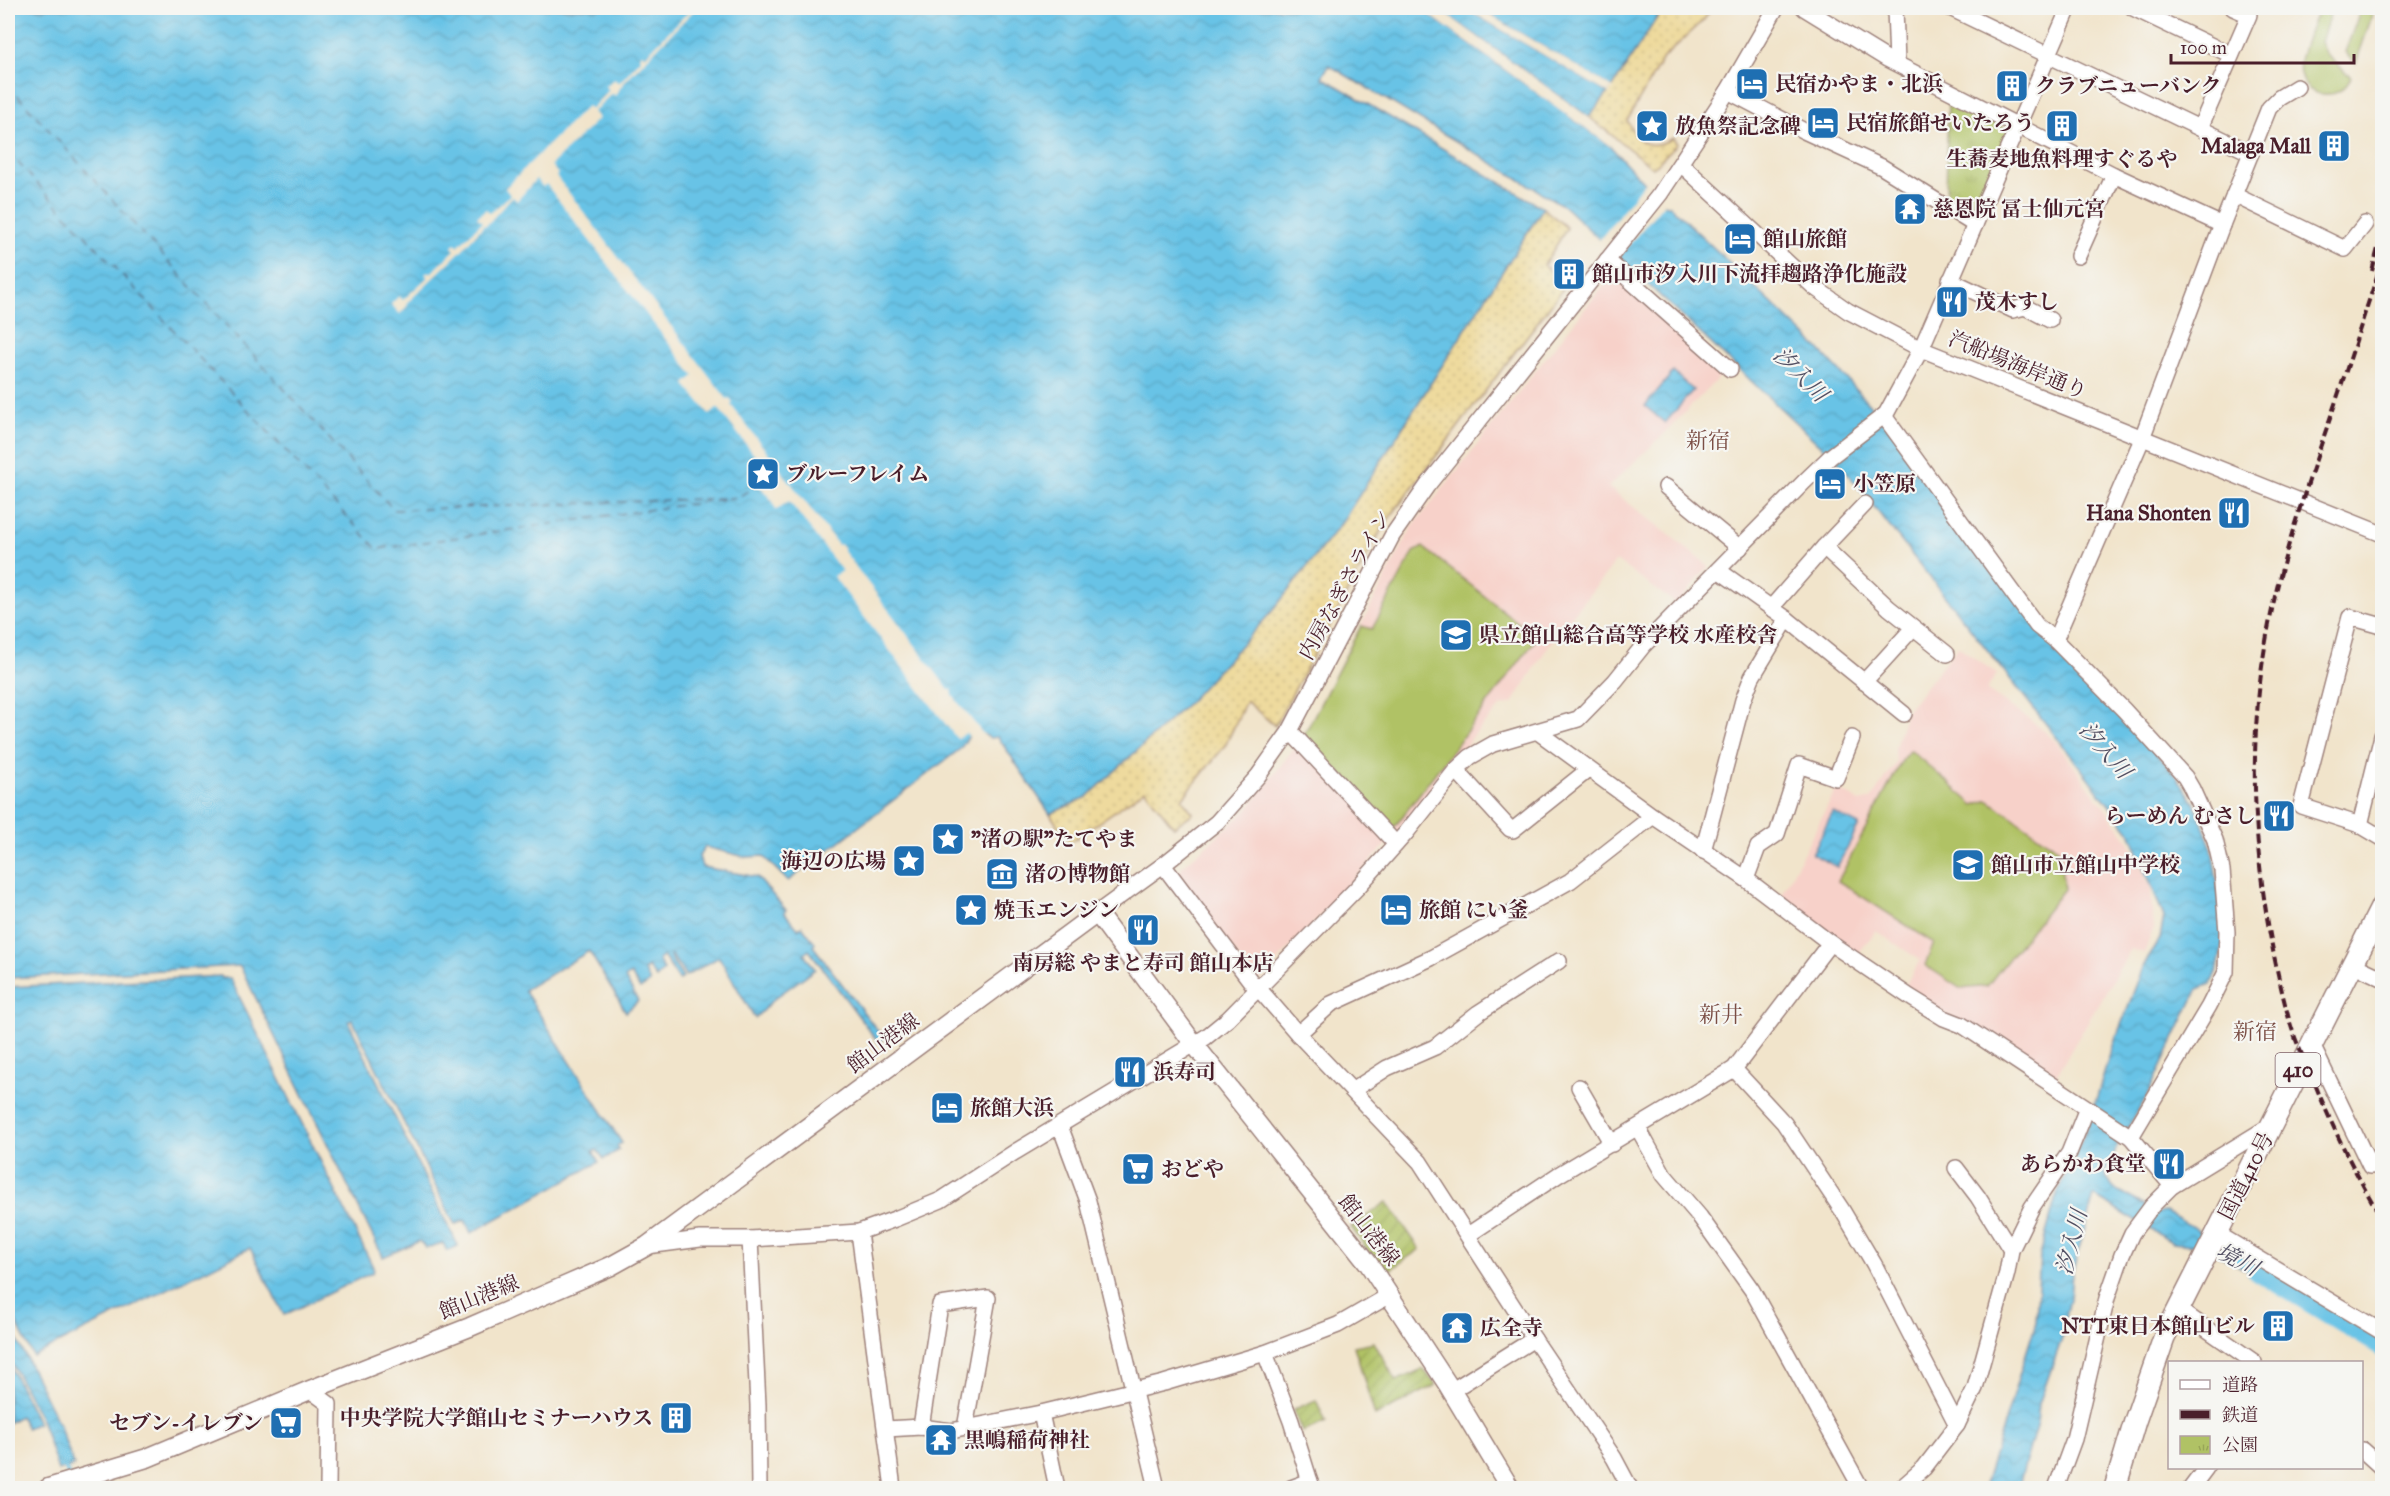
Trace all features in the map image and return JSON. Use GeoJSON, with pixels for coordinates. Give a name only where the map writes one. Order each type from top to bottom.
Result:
{"type":"FeatureCollection","features":[{"type":"Feature","properties":{"kind":"highway","name":"国道410号"},"geometry":{"type":"LineString","coordinates":[[2115,1488],[2152,1369],[2178,1309],[2382,906]]}},
{"type":"Feature","properties":{"kind":"main road","name":"館山港線"},"geometry":{"type":"LineString","coordinates":[[57,1486],[147,1458],[470,1327],[611,1266],[647,1246],[1097,913],[1194,1044],[1368,1263],[1451,1391],[1510,1488]]}},
{"type":"Feature","properties":{"kind":"street","name":"内房なぎさライン"},"geometry":{"type":"LineString","coordinates":[[1097,913],[1163,866],[1217,822],[1258,776],[1290,731],[1392,536],[1427,486],[1660,194],[1728,91],[1776,8]]}},
{"type":"Feature","properties":{"kind":"street"},"geometry":{"type":"LineString","coordinates":[[1804,8],[1887,59],[2114,175],[2222,225]]}},
{"type":"Feature","properties":{"kind":"street"},"geometry":{"type":"LineString","coordinates":[[1895,8],[1897,63]]}},
{"type":"Feature","properties":{"kind":"street"},"geometry":{"type":"LineString","coordinates":[[1950,8],[2251,153]]}},
{"type":"Feature","properties":{"kind":"street"},"geometry":{"type":"LineString","coordinates":[[647,1246],[700,1239],[750,1239],[859,1232],[941,1200],[1194,1044],[1228,1019],[1396,844],[1456,770],[1478,751],[1493,744],[1578,719],[1615,681],[1643,646],[1830,457],[1883,417],[1921,349],[2069,8]]}},
{"type":"Feature","properties":{"kind":"street"},"geometry":{"type":"LineString","coordinates":[[2133,8],[2231,56]]}},
{"type":"Feature","properties":{"kind":"street"},"geometry":{"type":"LineString","coordinates":[[2200,129],[2249,15],[2233,8]]}},
{"type":"Feature","properties":{"kind":"street"},"geometry":{"type":"LineString","coordinates":[[2055,640],[2139,446],[2222,225],[2270,108],[2297,87]]}},
{"type":"Feature","properties":{"kind":"street"},"geometry":{"type":"LineString","coordinates":[[1728,91],[1882,167],[1975,225]]}},
{"type":"Feature","properties":{"kind":"street","name":"汽船場海岸通り"},"geometry":{"type":"LineString","coordinates":[[1681,164],[1814,287],[1848,311],[1921,349],[2382,534]]}},
{"type":"Feature","properties":{"kind":"street"},"geometry":{"type":"LineString","coordinates":[[2078,256],[2114,175]]}},
{"type":"Feature","properties":{"kind":"street"},"geometry":{"type":"LineString","coordinates":[[2235,195],[2345,249],[2365,224]]}},
{"type":"Feature","properties":{"kind":"street"},"geometry":{"type":"LineString","coordinates":[[1609,257],[1730,369]]}},
{"type":"Feature","properties":{"kind":"street"},"geometry":{"type":"LineString","coordinates":[[1950,280],[2013,310],[2025,307],[2050,320]]}},
{"type":"Feature","properties":{"kind":"street"},"geometry":{"type":"LineString","coordinates":[[1883,417],[2037,626],[2055,640],[2166,754],[2188,783],[2215,840],[2225,887],[2226,972],[2209,1006],[2129,1136]]}},
{"type":"Feature","properties":{"kind":"street"},"geometry":{"type":"LineString","coordinates":[[1666,487],[1740,548]]}},
{"type":"Feature","properties":{"kind":"street"},"geometry":{"type":"LineString","coordinates":[[1771,608],[1865,504]]}},
{"type":"Feature","properties":{"kind":"street"},"geometry":{"type":"LineString","coordinates":[[1824,547],[1865,587],[1947,654]]}},
{"type":"Feature","properties":{"kind":"street"},"geometry":{"type":"LineString","coordinates":[[1718,570],[1787,619],[1904,714]]}},
{"type":"Feature","properties":{"kind":"street"},"geometry":{"type":"LineString","coordinates":[[2382,626],[2350,617],[2301,806],[2360,825],[2382,838]]}},
{"type":"Feature","properties":{"kind":"street"},"geometry":{"type":"LineString","coordinates":[[1703,851],[1743,700],[1752,677],[1787,619]]}},
{"type":"Feature","properties":{"kind":"street"},"geometry":{"type":"LineString","coordinates":[[1864,682],[1913,628]]}},
{"type":"Feature","properties":{"kind":"street"},"geometry":{"type":"LineString","coordinates":[[1290,731],[1396,844]]}},
{"type":"Feature","properties":{"kind":"street"},"geometry":{"type":"LineString","coordinates":[[1538,732],[1588,770],[1746,879],[1830,943],[1910,998],[1944,1018],[1962,1025],[2129,1136],[2172,1186]]}},
{"type":"Feature","properties":{"kind":"street"},"geometry":{"type":"LineString","coordinates":[[2360,825],[2382,736]]}},
{"type":"Feature","properties":{"kind":"street"},"geometry":{"type":"LineString","coordinates":[[1746,879],[1758,847],[1776,834],[1799,765],[1836,778],[1852,738]]}},
{"type":"Feature","properties":{"kind":"street"},"geometry":{"type":"LineString","coordinates":[[1456,770],[1513,830],[1588,770]]}},
{"type":"Feature","properties":{"kind":"street"},"geometry":{"type":"LineString","coordinates":[[1298,1034],[1331,1004],[1431,958],[1570,881],[1653,816]]}},
{"type":"Feature","properties":{"kind":"street"},"geometry":{"type":"LineString","coordinates":[[1163,866],[1251,983],[1420,1162],[1614,1458],[1630,1488]]}},
{"type":"Feature","properties":{"kind":"street"},"geometry":{"type":"LineString","coordinates":[[1468,1235],[1558,1175],[1734,1069],[1830,943]]}},
{"type":"Feature","properties":{"kind":"street"},"geometry":{"type":"LineString","coordinates":[[1353,1089],[1387,1068],[1435,1047],[1478,1012],[1559,961]]}},
{"type":"Feature","properties":{"kind":"street"},"geometry":{"type":"LineString","coordinates":[[2352,964],[2382,978]]}},
{"type":"Feature","properties":{"kind":"street"},"geometry":{"type":"LineString","coordinates":[[2311,1043],[2370,1166],[2382,1165]]}},
{"type":"Feature","properties":{"kind":"street"},"geometry":{"type":"LineString","coordinates":[[1734,1069],[1784,1123],[1842,1210],[1874,1264],[1957,1425]]}},
{"type":"Feature","properties":{"kind":"street"},"geometry":{"type":"LineString","coordinates":[[1579,1087],[1612,1144]]}},
{"type":"Feature","properties":{"kind":"street"},"geometry":{"type":"LineString","coordinates":[[1901,1488],[1924,1468],[1957,1425],[1975,1388],[2007,1273],[2011,1250],[2032,1208],[2069,1153],[2089,1110]]}},
{"type":"Feature","properties":{"kind":"street"},"geometry":{"type":"LineString","coordinates":[[2056,1488],[2074,1439],[2107,1298],[2121,1255],[2140,1222],[2172,1186],[2272,1124]]}},
{"type":"Feature","properties":{"kind":"street"},"geometry":{"type":"LineString","coordinates":[[1060,1126],[1088,1201],[1157,1488]]}},
{"type":"Feature","properties":{"kind":"street"},"geometry":{"type":"LineString","coordinates":[[1638,1128],[1664,1175],[1700,1217],[1752,1290],[1860,1488]]}},
{"type":"Feature","properties":{"kind":"street"},"geometry":{"type":"LineString","coordinates":[[1956,1168],[1978,1197],[2011,1250]]}},
{"type":"Feature","properties":{"kind":"street"},"geometry":{"type":"LineString","coordinates":[[859,1232],[893,1488]]}},
{"type":"Feature","properties":{"kind":"street"},"geometry":{"type":"LineString","coordinates":[[750,1239],[758,1405],[759,1488]]}},
{"type":"Feature","properties":{"kind":"street"},"geometry":{"type":"LineString","coordinates":[[2212,1241],[2382,1332]]}},
{"type":"Feature","properties":{"kind":"street"},"geometry":{"type":"LineString","coordinates":[[886,1429],[921,1427],[951,1431],[1041,1413],[1133,1390],[1265,1353],[1338,1324],[1390,1295]]}},
{"type":"Feature","properties":{"kind":"street"},"geometry":{"type":"LineString","coordinates":[[921,1427],[940,1305],[988,1298],[965,1428]]}},
{"type":"Feature","properties":{"kind":"street"},"geometry":{"type":"LineString","coordinates":[[2178,1309],[2253,1361]]}},
{"type":"Feature","properties":{"kind":"street"},"geometry":{"type":"LineString","coordinates":[[1451,1391],[1534,1339]]}},
{"type":"Feature","properties":{"kind":"street"},"geometry":{"type":"LineString","coordinates":[[1265,1353],[1291,1421],[1311,1485],[1291,1488]]}},
{"type":"Feature","properties":{"kind":"street"},"geometry":{"type":"LineString","coordinates":[[310,1390],[329,1404],[328,1488]]}},
{"type":"Feature","properties":{"kind":"street"},"geometry":{"type":"LineString","coordinates":[[1041,1413],[1057,1488]]}},
{"type":"Feature","properties":{"kind":"street"},"geometry":{"type":"LineString","coordinates":[[2363,1452],[2382,1467]]}},
{"type":"Feature","properties":{"kind":"street"},"geometry":{"type":"LineString","coordinates":[[2191,1488],[2205,1469]]}},
{"type":"Feature","properties":{"kind":"shaded area","name":"県立館山総合高等学校 水産校舎"},"geometry":{"type":"Polygon","coordinates":[[[1610,277],[1617,279],[1670,324],[1721,372],[1720,376],[1663,435],[1608,487],[1709,566],[1677,604],[1616,561],[1549,645],[1513,703],[1501,706],[1474,735],[1395,835],[1260,980],[1254,979],[1178,873],[1247,810],[1304,735],[1412,527],[1610,277]]]}},
{"type":"Feature","properties":{"kind":"shaded area","name":"館山市立館山中学校"},"geometry":{"type":"Polygon","coordinates":[[[1958,646],[1997,674],[1986,690],[2039,726],[2056,742],[2129,841],[2151,889],[2153,930],[2144,953],[2131,949],[2054,1079],[1947,1015],[1905,986],[1920,960],[1876,931],[1856,956],[1780,898],[1837,788],[1860,802],[1871,799],[1896,763],[1895,748],[1906,711],[1958,646]]]}},
{"type":"Feature","properties":{"kind":"green space"},"geometry":{"type":"Polygon","coordinates":[[[2319,8],[2332,8],[2321,42],[2327,55],[2351,77],[2347,85],[2340,90],[2324,94],[2316,93],[2303,83],[2299,67],[2300,58],[2319,8]]]}},
{"type":"Feature","properties":{"kind":"green space"},"geometry":{"type":"Polygon","coordinates":[[[2365,10],[2374,10],[2356,63],[2345,52],[2359,14],[2365,10]]]}},
{"type":"Feature","properties":{"kind":"green space"},"geometry":{"type":"Polygon","coordinates":[[[1948,97],[2007,129],[2008,135],[1973,219],[1946,201],[1948,97]]]}},
{"type":"Feature","properties":{"kind":"green space"},"geometry":{"type":"Polygon","coordinates":[[[1423,547],[1537,638],[1393,829],[1304,735],[1361,626],[1372,629],[1414,552],[1423,547]]]}},
{"type":"Feature","properties":{"kind":"green space"},"geometry":{"type":"Polygon","coordinates":[[[1910,750],[1974,805],[1988,800],[2059,850],[2064,889],[1987,986],[1961,989],[1925,965],[1934,943],[1838,881],[1904,757],[1910,750]]]}},
{"type":"Feature","properties":{"kind":"green space"},"geometry":{"type":"Polygon","coordinates":[[[1387,1202],[1420,1249],[1384,1274],[1351,1227],[1387,1202]]]}},
{"type":"Feature","properties":{"kind":"green space"},"geometry":{"type":"Polygon","coordinates":[[[1374,1342],[1396,1381],[1423,1369],[1436,1385],[1375,1416],[1354,1346],[1374,1342]]]}},
{"type":"Feature","properties":{"kind":"green space"},"geometry":{"type":"Polygon","coordinates":[[[1316,1400],[1326,1422],[1302,1432],[1293,1410],[1316,1400]]]}},
{"type":"Feature","properties":{"kind":"sand"},"geometry":{"type":"Polygon","coordinates":[[[1663,8],[1712,8],[1703,21],[1663,58],[1627,121],[1640,140],[1646,143],[1657,144],[1673,138],[1677,144],[1653,168],[1589,117],[1612,88],[1663,8]]]}},
{"type":"Feature","properties":{"kind":"sand"},"geometry":{"type":"Polygon","coordinates":[[[1543,208],[1567,228],[1544,265],[1565,286],[1384,525],[1275,726],[1246,701],[1226,744],[1182,799],[1193,813],[1174,827],[1145,790],[1069,843],[1050,814],[1087,797],[1190,701],[1274,609],[1342,522],[1543,208]]]}},
{"type":"Feature","properties":{"kind":"water","name":"汐入川"},"geometry":{"type":"Polygon","coordinates":[[[8,8],[1420,8],[1610,146],[1664,204],[1670,206],[1810,340],[1885,422],[2063,655],[2176,775],[2195,804],[2212,849],[2225,934],[2218,968],[2211,984],[2198,989],[2146,1098],[2121,1139],[2104,1174],[2113,1188],[2158,1213],[2166,1212],[2287,1280],[2281,1290],[2275,1290],[2263,1279],[2202,1246],[2173,1243],[2094,1196],[2072,1273],[2070,1298],[2061,1341],[2039,1404],[2037,1423],[2018,1488],[1984,1488],[2036,1322],[2040,1255],[2057,1194],[2088,1126],[2111,1051],[2144,965],[2160,938],[2164,917],[2130,832],[1840,464],[1564,206],[1329,65],[1322,77],[1543,208],[1342,522],[1274,609],[1190,701],[1087,797],[1050,814],[998,737],[990,738],[983,734],[969,736],[960,749],[788,881],[763,856],[746,857],[705,847],[699,856],[702,867],[757,877],[786,910],[784,912],[798,929],[802,926],[815,943],[813,946],[884,1039],[878,1042],[809,950],[804,954],[815,969],[775,998],[755,1018],[719,957],[686,976],[671,955],[670,957],[683,978],[679,980],[663,956],[658,960],[664,970],[656,978],[648,967],[644,971],[650,982],[640,989],[631,974],[625,978],[638,1001],[626,1012],[589,951],[524,990],[622,1143],[617,1146],[619,1150],[604,1159],[597,1150],[593,1152],[599,1162],[471,1233],[465,1220],[455,1225],[352,1019],[348,1021],[458,1246],[447,1251],[443,1243],[426,1248],[419,1241],[383,1257],[240,966],[8,978],[8,8]]]}},
{"type":"Feature","properties":{"kind":"water"},"geometry":{"type":"Polygon","coordinates":[[[1438,8],[1465,8],[1608,93],[1589,117],[1438,8]]]}},
{"type":"Feature","properties":{"kind":"water"},"geometry":{"type":"Polygon","coordinates":[[[1478,8],[1663,8],[1612,88],[1478,8]]]}},
{"type":"Feature","properties":{"kind":"water"},"geometry":{"type":"Polygon","coordinates":[[[1673,372],[1693,390],[1665,423],[1645,406],[1673,372]]]}},
{"type":"Feature","properties":{"kind":"water"},"geometry":{"type":"Polygon","coordinates":[[[1833,812],[1859,825],[1837,867],[1812,854],[1833,812]]]}},
{"type":"Feature","properties":{"kind":"water"},"geometry":{"type":"Polygon","coordinates":[[[221,976],[230,978],[374,1269],[373,1272],[284,1315],[250,1248],[33,1356],[8,1306],[8,987],[221,976]]]}},
{"type":"Feature","properties":{"kind":"water"},"geometry":{"type":"Polygon","coordinates":[[[8,1321],[59,1424],[74,1466],[58,1470],[42,1422],[8,1356],[8,1321]]]}},
{"type":"Feature","properties":{"kind":"water"},"geometry":{"type":"Polygon","coordinates":[[[8,1362],[38,1423],[27,1428],[20,1416],[8,1423],[8,1362]]]}},
{"type":"Feature","properties":{"kind":"pier"},"geometry":{"type":"Polygon","coordinates":[[[692,8],[696,8],[624,82],[615,96],[612,93],[593,112],[599,118],[551,165],[558,174],[556,176],[727,399],[729,398],[733,403],[731,405],[838,545],[844,548],[843,550],[949,690],[952,689],[953,696],[988,740],[982,737],[971,739],[966,733],[957,739],[833,576],[842,571],[789,501],[776,510],[772,501],[750,474],[762,465],[718,408],[710,415],[685,384],[694,376],[546,184],[543,187],[536,179],[517,201],[513,197],[510,199],[486,226],[484,225],[462,250],[407,303],[408,305],[400,314],[391,304],[399,296],[403,300],[428,277],[425,274],[429,271],[431,273],[455,250],[452,247],[455,243],[458,246],[482,222],[477,217],[486,209],[490,213],[510,195],[505,188],[587,106],[591,109],[609,90],[605,86],[614,79],[619,83],[641,59],[639,56],[642,53],[645,56],[692,8]]]}},
{"type":"Feature","properties":{"kind":"pier"},"geometry":{"type":"Polygon","coordinates":[[[1420,8],[1425,8],[1611,143],[1610,146],[1420,8]]]}},
{"type":"Feature","properties":{"kind":"pier"},"geometry":{"type":"Polygon","coordinates":[[[1435,8],[1438,8],[1591,119],[1587,120],[1435,8]]]}},
{"type":"Feature","properties":{"kind":"pier"},"geometry":{"type":"Polygon","coordinates":[[[1465,8],[1471,8],[1610,91],[1611,95],[1465,8]]]}},
{"type":"Feature","properties":{"kind":"pier"},"geometry":{"type":"Polygon","coordinates":[[[1475,8],[1478,8],[1615,89],[1611,91],[1475,8]]]}},
{"type":"Feature","properties":{"kind":"pier"},"geometry":{"type":"Polygon","coordinates":[[[1646,180],[1666,201],[1617,259],[1597,243],[1646,180]]]}},
{"type":"Feature","properties":{"kind":"waterway","name":"境川"},"geometry":{"type":"LineString","coordinates":[[2258,1270],[2382,1345]]}},
{"type":"Feature","properties":{"kind":"waterway"},"geometry":{"type":"LineString","coordinates":[[65,1468],[70,1477]]}},
{"type":"Feature","properties":{"kind":"ferry route"},"geometry":{"type":"LineString","coordinates":[[8,85],[394,510],[728,498]]}},
{"type":"Feature","properties":{"kind":"ferry route"},"geometry":{"type":"LineString","coordinates":[[8,152],[377,549],[738,497],[764,481]]}},
{"type":"Feature","properties":{"kind":"railway"},"geometry":{"type":"LineString","coordinates":[[2372,271],[2382,233]]}},
{"type":"Feature","properties":{"kind":"railway"},"geometry":{"type":"LineString","coordinates":[[2382,261],[2299,510],[2277,588],[2259,688],[2255,784],[2261,879],[2268,926],[2289,1019],[2338,1136],[2382,1219]]}},
{"type":"Feature","properties":{"kind":"place","name":"民宿かやま・北浜"},"geometry":{"type":"Point","coordinates":[1752,84]}},
{"type":"Feature","properties":{"kind":"place","name":"クラブニューバンク"},"geometry":{"type":"Point","coordinates":[2012,86]}},
{"type":"Feature","properties":{"kind":"place","name":"民宿旅館せいたろう"},"geometry":{"type":"Point","coordinates":[1823,123]}},
{"type":"Feature","properties":{"kind":"place","name":"放魚祭記念碑"},"geometry":{"type":"Point","coordinates":[1652,126]}},
{"type":"Feature","properties":{"kind":"place","name":"生蕎麦地魚料理すぐるや"},"geometry":{"type":"Point","coordinates":[2062,126]}},
{"type":"Feature","properties":{"kind":"place","name":"Malaga Mall"},"geometry":{"type":"Point","coordinates":[2334,146]}},
{"type":"Feature","properties":{"kind":"place","name":"慈恩院 冨士仙元宮"},"geometry":{"type":"Point","coordinates":[1910,209]}},
{"type":"Feature","properties":{"kind":"place","name":"館山旅館"},"geometry":{"type":"Point","coordinates":[1740,239]}},
{"type":"Feature","properties":{"kind":"place","name":"館山市汐入川下流拝趨路浄化施設"},"geometry":{"type":"Point","coordinates":[1569,274]}},
{"type":"Feature","properties":{"kind":"place","name":"茂木すし"},"geometry":{"type":"Point","coordinates":[1952,302]}},
{"type":"Feature","properties":{"kind":"place","name":"ブルーフレイム"},"geometry":{"type":"Point","coordinates":[763,474]}},
{"type":"Feature","properties":{"kind":"place","name":"小笠原"},"geometry":{"type":"Point","coordinates":[1830,484]}},
{"type":"Feature","properties":{"kind":"place","name":"Hana Shonten"},"geometry":{"type":"Point","coordinates":[2234,513]}},
{"type":"Feature","properties":{"kind":"place","name":"県立館山総合高等学校 水産校舎"},"geometry":{"type":"Point","coordinates":[1456,635]}},
{"type":"Feature","properties":{"kind":"place","name":"らーめん むさし"},"geometry":{"type":"Point","coordinates":[2279,816]}},
{"type":"Feature","properties":{"kind":"place","name":"\"渚の駅\"たてやま"},"geometry":{"type":"Point","coordinates":[948,839]}},
{"type":"Feature","properties":{"kind":"place","name":"海辺の広場"},"geometry":{"type":"Point","coordinates":[909,861]}},
{"type":"Feature","properties":{"kind":"place","name":"館山市立館山中学校"},"geometry":{"type":"Point","coordinates":[1968,865]}},
{"type":"Feature","properties":{"kind":"place","name":"渚の博物館"},"geometry":{"type":"Point","coordinates":[1002,874]}},
{"type":"Feature","properties":{"kind":"place","name":"焼玉エンジン"},"geometry":{"type":"Point","coordinates":[971,910]}},
{"type":"Feature","properties":{"kind":"place","name":"旅館 にい釜"},"geometry":{"type":"Point","coordinates":[1396,910]}},
{"type":"Feature","properties":{"kind":"place","name":"南房総 やまと寿司 館山本店"},"geometry":{"type":"Point","coordinates":[1143,930]}},
{"type":"Feature","properties":{"kind":"place","name":"浜寿司"},"geometry":{"type":"Point","coordinates":[1130,1072]}},
{"type":"Feature","properties":{"kind":"place","name":"旅館大浜"},"geometry":{"type":"Point","coordinates":[947,1108]}},
{"type":"Feature","properties":{"kind":"place","name":"あらかわ食堂"},"geometry":{"type":"Point","coordinates":[2169,1164]}},
{"type":"Feature","properties":{"kind":"place","name":"おどや"},"geometry":{"type":"Point","coordinates":[1138,1169]}},
{"type":"Feature","properties":{"kind":"place","name":"NTT東日本館山ビル"},"geometry":{"type":"Point","coordinates":[2278,1326]}},
{"type":"Feature","properties":{"kind":"place","name":"広全寺"},"geometry":{"type":"Point","coordinates":[1457,1328]}},
{"type":"Feature","properties":{"kind":"place","name":"中央学院大学館山セミナーハウス"},"geometry":{"type":"Point","coordinates":[676,1418]}},
{"type":"Feature","properties":{"kind":"place","name":"セブン-イレブン"},"geometry":{"type":"Point","coordinates":[286,1423]}},
{"type":"Feature","properties":{"kind":"place","name":"黒嶋稲荷神社"},"geometry":{"type":"Point","coordinates":[941,1440]}},
{"type":"Feature","properties":{"kind":"district","name":"新宿"},"geometry":{"type":"Point","coordinates":[1708,440]}},
{"type":"Feature","properties":{"kind":"district","name":"新井"},"geometry":{"type":"Point","coordinates":[1721,1014]}},
{"type":"Feature","properties":{"kind":"district","name":"新宿"},"geometry":{"type":"Point","coordinates":[2255,1031]}}]}
